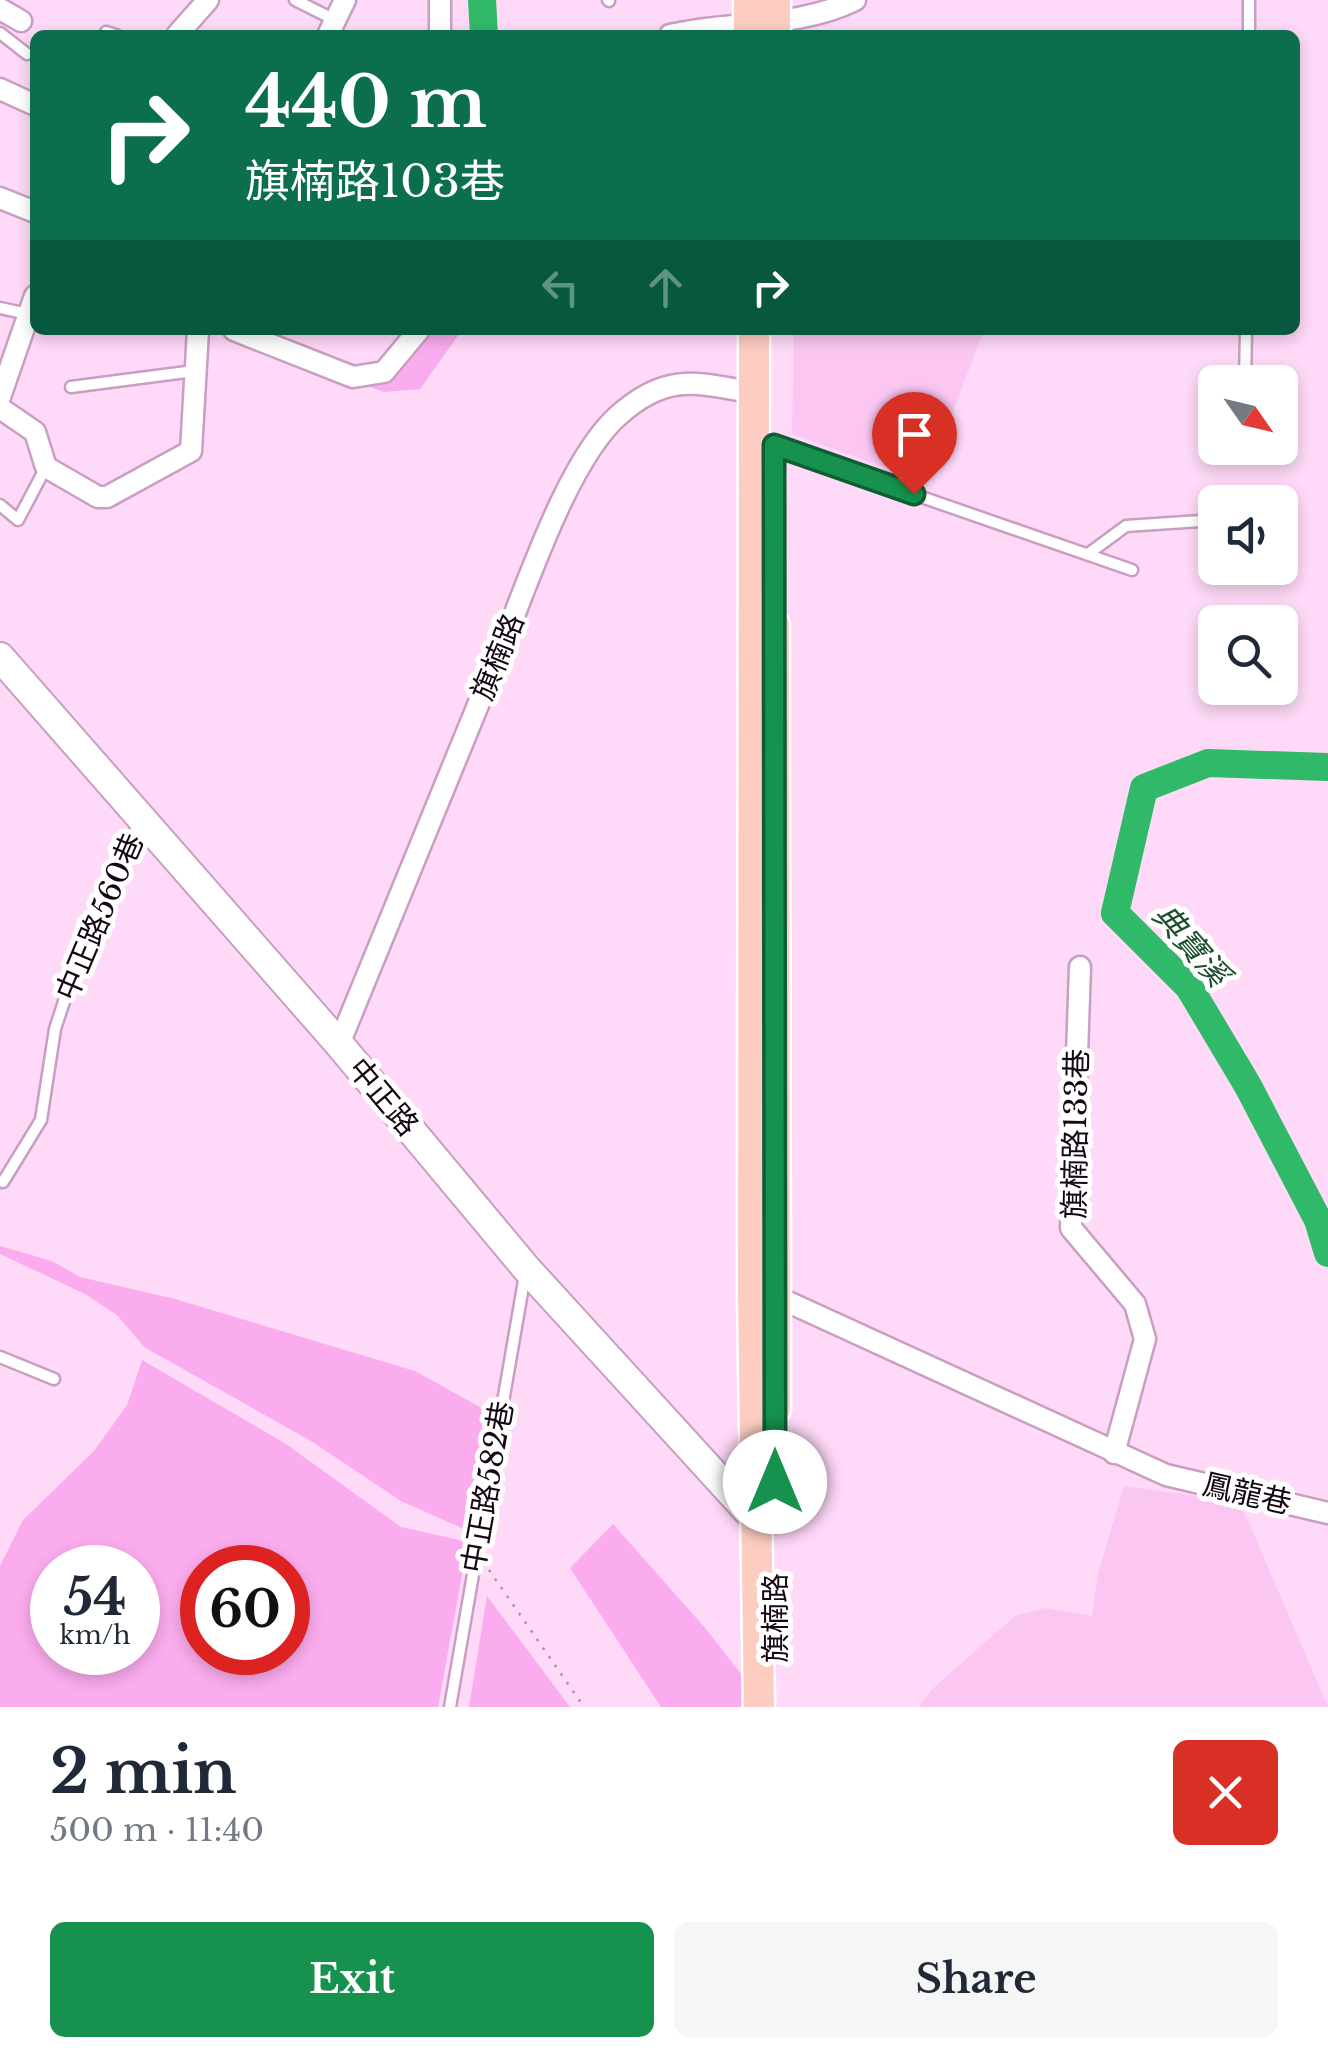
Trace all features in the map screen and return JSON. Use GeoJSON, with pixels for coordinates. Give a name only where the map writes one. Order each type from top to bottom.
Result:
{"type":"FeatureCollection","features":[{"type":"Feature","properties":{"kind":"main road","name":"旗楠路"},"geometry":{"type":"LineString","coordinates":[[754,335],[754,393],[764,442]]}},
{"type":"Feature","properties":{"kind":"main road","name":"旗楠路"},"geometry":{"type":"LineString","coordinates":[[774,335],[764,442],[764,1294],[766,1520],[776,1707]]}},
{"type":"Feature","properties":{"kind":"main road","name":"中正路"},"geometry":{"type":"LineString","coordinates":[[0,657],[339,1044],[526,1268],[766,1520]]}},
{"type":"Feature","properties":{"kind":"main road","name":"旗楠路"},"geometry":{"type":"LineString","coordinates":[[759,1707],[766,1520]]}},
{"type":"Feature","properties":{"kind":"street"},"geometry":{"type":"LineString","coordinates":[[181,30],[208,0]]}},
{"type":"Feature","properties":{"kind":"street"},"geometry":{"type":"LineString","coordinates":[[333,28],[345,0]]}},
{"type":"Feature","properties":{"kind":"street"},"geometry":{"type":"LineString","coordinates":[[440,0],[440,30]]}},
{"type":"Feature","properties":{"kind":"street"},"geometry":{"type":"LineString","coordinates":[[692,30],[837,9],[855,0]]}},
{"type":"Feature","properties":{"kind":"street"},"geometry":{"type":"LineString","coordinates":[[0,9],[22,22]]}},
{"type":"Feature","properties":{"kind":"street"},"geometry":{"type":"LineString","coordinates":[[0,89],[30,103]]}},
{"type":"Feature","properties":{"kind":"street"},"geometry":{"type":"LineString","coordinates":[[0,198],[30,210]]}},
{"type":"Feature","properties":{"kind":"street"},"geometry":{"type":"LineString","coordinates":[[0,397],[30,311]]}},
{"type":"Feature","properties":{"kind":"street"},"geometry":{"type":"LineString","coordinates":[[0,408],[35,432],[46,467],[88,494],[107,497],[186,456],[193,446],[198,335]]}},
{"type":"Feature","properties":{"kind":"street"},"geometry":{"type":"LineString","coordinates":[[247,335],[353,377],[384,372],[416,335]]}},
{"type":"Feature","properties":{"kind":"street","name":"旗楠路"},"geometry":{"type":"LineString","coordinates":[[339,1044],[531,574],[585,453],[619,414],[663,385],[697,382],[754,393]]}},
{"type":"Feature","properties":{"kind":"street","name":"旗楠路133巷"},"geometry":{"type":"LineString","coordinates":[[1080,967],[1071,1228],[1135,1304],[1146,1339],[1114,1453]]}},
{"type":"Feature","properties":{"kind":"street"},"geometry":{"type":"LineString","coordinates":[[764,1294],[1114,1453]]}},
{"type":"Feature","properties":{"kind":"street","name":"鳳龍巷"},"geometry":{"type":"LineString","coordinates":[[1114,1453],[1166,1475],[1328,1513]]}},
{"type":"Feature","properties":{"kind":"lane"},"geometry":{"type":"LineString","coordinates":[[295,0],[333,28]]}},
{"type":"Feature","properties":{"kind":"lane"},"geometry":{"type":"LineString","coordinates":[[1249,0],[1249,30]]}},
{"type":"Feature","properties":{"kind":"lane"},"geometry":{"type":"LineString","coordinates":[[0,33],[27,54]]}},
{"type":"Feature","properties":{"kind":"lane"},"geometry":{"type":"LineString","coordinates":[[0,308],[30,305]]}},
{"type":"Feature","properties":{"kind":"lane"},"geometry":{"type":"LineString","coordinates":[[1245,365],[1246,335]]}},
{"type":"Feature","properties":{"kind":"lane"},"geometry":{"type":"LineString","coordinates":[[71,387],[194,372]]}},
{"type":"Feature","properties":{"kind":"lane"},"geometry":{"type":"LineString","coordinates":[[764,442],[1132,570]]}},
{"type":"Feature","properties":{"kind":"lane"},"geometry":{"type":"LineString","coordinates":[[0,505],[18,520],[46,467]]}},
{"type":"Feature","properties":{"kind":"lane"},"geometry":{"type":"LineString","coordinates":[[1088,554],[1126,526],[1198,521]]}},
{"type":"Feature","properties":{"kind":"lane","name":"中正路560巷"},"geometry":{"type":"LineString","coordinates":[[3,1182],[41,1120],[60,1012],[83,944],[140,820]]}},
{"type":"Feature","properties":{"kind":"lane","name":"中正路582巷"},"geometry":{"type":"LineString","coordinates":[[450,1707],[526,1268]]}},
{"type":"Feature","properties":{"kind":"lane"},"geometry":{"type":"LineString","coordinates":[[0,1357],[54,1379]]}},
{"type":"Feature","properties":{"kind":"path"},"geometry":{"type":"LineString","coordinates":[[477,1552],[584,1707]]}},
{"type":"Feature","properties":{"kind":"shaded area"},"geometry":{"type":"Polygon","coordinates":[[[415,335],[458,335],[420,389],[384,392],[358,383],[415,335]]]}},
{"type":"Feature","properties":{"kind":"shaded area"},"geometry":{"type":"Polygon","coordinates":[[[794,335],[982,335],[926,482],[792,434],[794,335]]]}},
{"type":"Feature","properties":{"kind":"shaded area"},"geometry":{"type":"Polygon","coordinates":[[[0,1246],[52,1261],[80,1277],[175,1299],[415,1371],[487,1411],[464,1529],[401,1501],[311,1441],[144,1347],[117,1315],[85,1294],[0,1254],[0,1246]]]}},
{"type":"Feature","properties":{"kind":"shaded area"},"geometry":{"type":"Polygon","coordinates":[[[142,1360],[286,1444],[401,1527],[468,1542],[438,1707],[0,1707],[0,1566],[23,1520],[94,1451],[127,1405],[142,1360]]]}},
{"type":"Feature","properties":{"kind":"shaded area"},"geometry":{"type":"Polygon","coordinates":[[[1124,1486],[1240,1502],[1328,1707],[919,1707],[930,1691],[1015,1616],[1045,1608],[1092,1616],[1098,1573],[1124,1486]]]}},
{"type":"Feature","properties":{"kind":"shaded area"},"geometry":{"type":"Polygon","coordinates":[[[613,1524],[741,1674],[741,1707],[661,1707],[570,1568],[613,1524]]]}},
{"type":"Feature","properties":{"kind":"shaded area"},"geometry":{"type":"Polygon","coordinates":[[[487,1596],[570,1707],[469,1707],[487,1596]]]}},
{"type":"Feature","properties":{"kind":"waterway"},"geometry":{"type":"LineString","coordinates":[[482,0],[484,30]]}},
{"type":"Feature","properties":{"kind":"waterway","name":"典寶溪"},"geometry":{"type":"LineString","coordinates":[[1328,767],[1208,763],[1144,788],[1115,913],[1189,987],[1248,1086],[1318,1220],[1328,1253]]}},
{"type":"Feature","properties":{"kind":"route"},"geometry":{"type":"LineString","coordinates":[[775,1482],[774,445],[914,494]]}}]}
